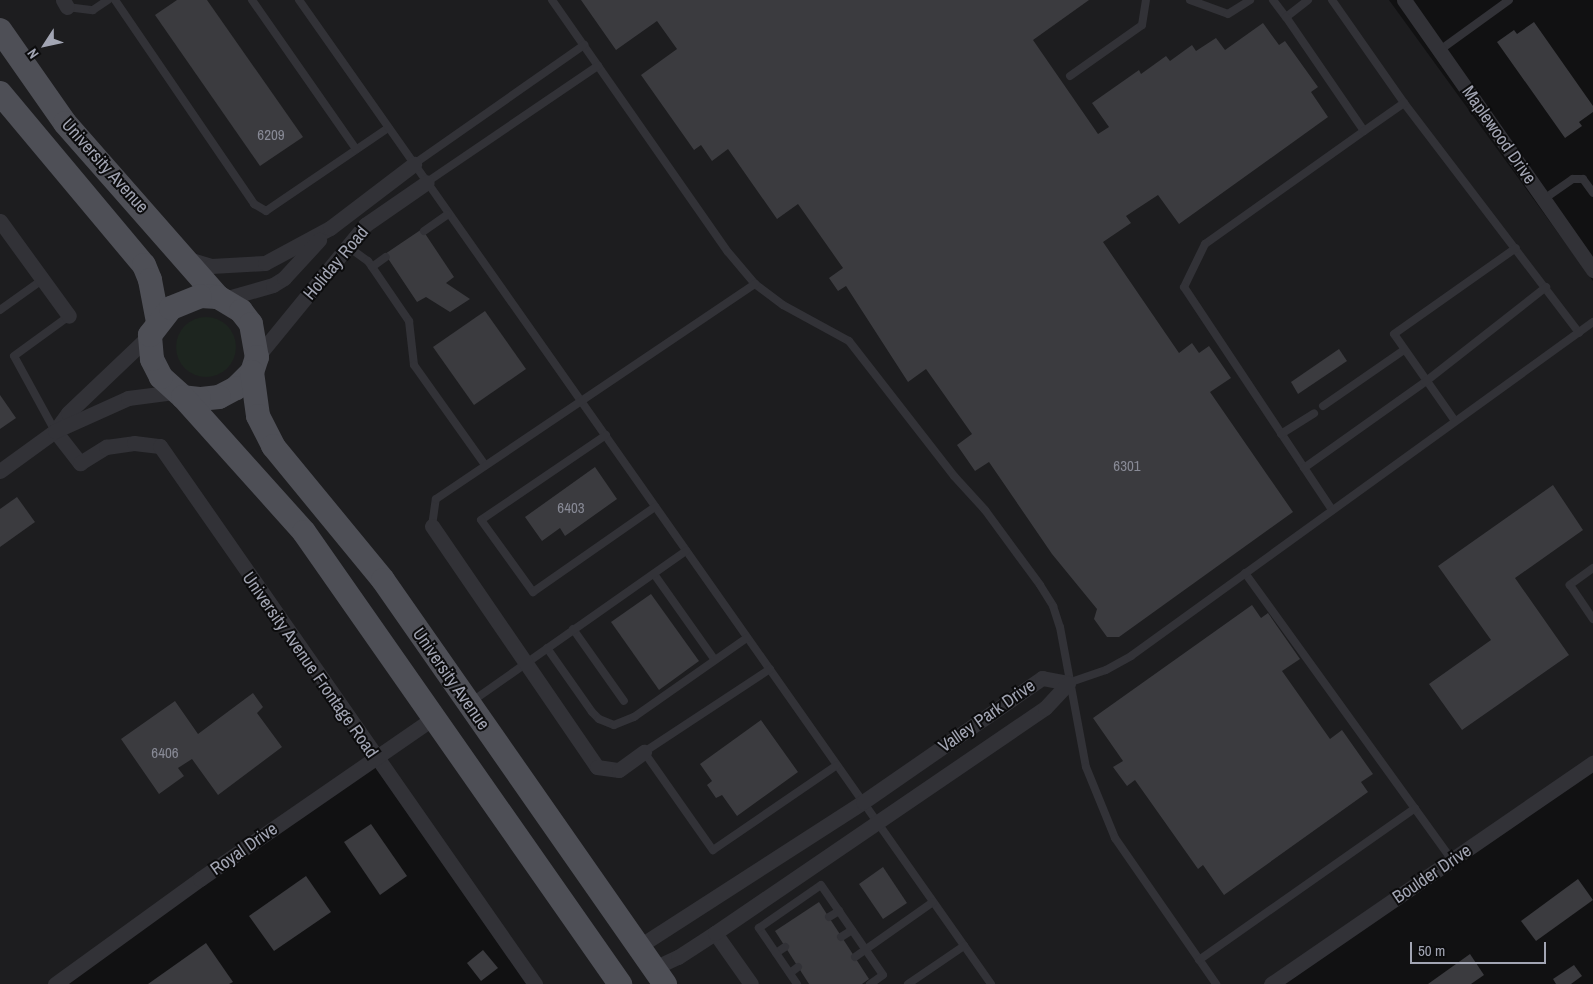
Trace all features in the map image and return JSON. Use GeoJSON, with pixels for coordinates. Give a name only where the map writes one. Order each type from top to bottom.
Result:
{"type":"FeatureCollection","features":[{"type":"Feature","properties":{"kind":"main road","name":"University Avenue"},"geometry":{"type":"LineString","coordinates":[[0,30],[65,123],[221,298]]}},
{"type":"Feature","properties":{"kind":"main road"},"geometry":{"type":"LineString","coordinates":[[0,52],[38,85]]}},
{"type":"Feature","properties":{"kind":"main road","name":"University Avenue"},"geometry":{"type":"LineString","coordinates":[[0,93],[21,122],[139,259],[150,280],[154,328]]}},
{"type":"Feature","properties":{"kind":"main road"},"geometry":{"type":"LineString","coordinates":[[221,298],[241,310],[251,324],[254,365],[236,388],[219,397],[178,394],[161,377],[152,359],[154,328],[184,300],[221,298]]}},
{"type":"Feature","properties":{"kind":"main road","name":"University Avenue"},"geometry":{"type":"LineString","coordinates":[[254,365],[258,416],[273,446],[383,580],[659,976]]}},
{"type":"Feature","properties":{"kind":"main road","name":"University Avenue"},"geometry":{"type":"LineString","coordinates":[[178,394],[304,532],[525,845],[620,984]]}},
{"type":"Feature","properties":{"kind":"main road"},"geometry":{"type":"LineString","coordinates":[[435,717],[461,722],[508,786],[552,824]]}},
{"type":"Feature","properties":{"kind":"main road"},"geometry":{"type":"LineString","coordinates":[[525,845],[566,872],[619,946],[659,976]]}},
{"type":"Feature","properties":{"kind":"street","name":"Maplewood Drive"},"geometry":{"type":"LineString","coordinates":[[1404,0],[1593,270]]}},
{"type":"Feature","properties":{"kind":"street","name":"Holiday Road"},"geometry":{"type":"LineString","coordinates":[[188,259],[211,266],[265,263],[330,228],[414,164]]}},
{"type":"Feature","properties":{"kind":"street","name":"Holiday Road"},"geometry":{"type":"LineString","coordinates":[[254,365],[365,225],[427,182]]}},
{"type":"Feature","properties":{"kind":"street"},"geometry":{"type":"LineString","coordinates":[[2,227],[68,316]]}},
{"type":"Feature","properties":{"kind":"street","name":"Holiday Road"},"geometry":{"type":"LineString","coordinates":[[221,298],[273,285],[284,278],[330,228]]}},
{"type":"Feature","properties":{"kind":"street"},"geometry":{"type":"LineString","coordinates":[[55,431],[68,413],[154,328]]}},
{"type":"Feature","properties":{"kind":"street"},"geometry":{"type":"LineString","coordinates":[[0,471],[55,431],[128,398],[178,394]]}},
{"type":"Feature","properties":{"kind":"street","name":"University Avenue Frontage Road"},"geometry":{"type":"LineString","coordinates":[[55,431],[80,463],[106,447],[134,443],[160,446],[375,758],[535,984]]}},
{"type":"Feature","properties":{"kind":"street"},"geometry":{"type":"LineString","coordinates":[[432,526],[597,767],[619,770],[644,752]]}},
{"type":"Feature","properties":{"kind":"street","name":"Valley Park Drive"},"geometry":{"type":"LineString","coordinates":[[638,947],[864,802],[1042,678],[1068,682]]}},
{"type":"Feature","properties":{"kind":"street","name":"Valley Park Drive"},"geometry":{"type":"LineString","coordinates":[[659,976],[678,958],[1045,708],[1068,682]]}},
{"type":"Feature","properties":{"kind":"street","name":"Royal Drive"},"geometry":{"type":"LineString","coordinates":[[55,984],[435,717]]}},
{"type":"Feature","properties":{"kind":"street","name":"Boulder Drive"},"geometry":{"type":"LineString","coordinates":[[1271,984],[1593,763]]}},
{"type":"Feature","properties":{"kind":"street"},"geometry":{"type":"LineString","coordinates":[[715,933],[751,984]]}},
{"type":"Feature","properties":{"kind":"lane"},"geometry":{"type":"LineString","coordinates":[[65,3],[93,10],[108,0]]}},
{"type":"Feature","properties":{"kind":"lane"},"geometry":{"type":"LineString","coordinates":[[115,0],[254,204],[266,210],[388,128]]}},
{"type":"Feature","properties":{"kind":"lane"},"geometry":{"type":"LineString","coordinates":[[252,0],[356,149]]}},
{"type":"Feature","properties":{"kind":"lane"},"geometry":{"type":"LineString","coordinates":[[299,0],[991,984]]}},
{"type":"Feature","properties":{"kind":"lane"},"geometry":{"type":"LineString","coordinates":[[552,0],[728,252],[755,284],[783,305],[849,341],[954,476],[985,510],[1053,606],[1086,767],[1115,838],[1216,984]]}},
{"type":"Feature","properties":{"kind":"lane"},"geometry":{"type":"LineString","coordinates":[[1070,76],[1142,25],[1146,0]]}},
{"type":"Feature","properties":{"kind":"lane"},"geometry":{"type":"LineString","coordinates":[[1190,0],[1228,14],[1250,0]]}},
{"type":"Feature","properties":{"kind":"lane"},"geometry":{"type":"LineString","coordinates":[[1273,0],[1364,131]]}},
{"type":"Feature","properties":{"kind":"lane"},"geometry":{"type":"LineString","coordinates":[[1286,17],[1308,0]]}},
{"type":"Feature","properties":{"kind":"lane"},"geometry":{"type":"LineString","coordinates":[[1332,0],[1404,103],[1546,287],[1579,333]]}},
{"type":"Feature","properties":{"kind":"lane"},"geometry":{"type":"LineString","coordinates":[[1440,50],[1509,0]]}},
{"type":"Feature","properties":{"kind":"lane"},"geometry":{"type":"LineString","coordinates":[[414,164],[584,45]]}},
{"type":"Feature","properties":{"kind":"lane"},"geometry":{"type":"LineString","coordinates":[[427,182],[598,66]]}},
{"type":"Feature","properties":{"kind":"lane"},"geometry":{"type":"LineString","coordinates":[[1332,510],[1184,287],[1205,244],[1404,103]]}},
{"type":"Feature","properties":{"kind":"lane"},"geometry":{"type":"LineString","coordinates":[[1544,199],[1573,179],[1583,179],[1593,193]]}},
{"type":"Feature","properties":{"kind":"lane"},"geometry":{"type":"LineString","coordinates":[[424,231],[448,214]]}},
{"type":"Feature","properties":{"kind":"lane"},"geometry":{"type":"LineString","coordinates":[[347,246],[372,267],[409,321],[414,365],[485,465]]}},
{"type":"Feature","properties":{"kind":"lane"},"geometry":{"type":"LineString","coordinates":[[1455,421],[1425,382],[1394,334],[1516,248]]}},
{"type":"Feature","properties":{"kind":"lane"},"geometry":{"type":"LineString","coordinates":[[372,267],[386,257]]}},
{"type":"Feature","properties":{"kind":"lane"},"geometry":{"type":"LineString","coordinates":[[0,310],[42,280]]}},
{"type":"Feature","properties":{"kind":"lane"},"geometry":{"type":"LineString","coordinates":[[432,526],[436,499],[755,284]]}},
{"type":"Feature","properties":{"kind":"lane"},"geometry":{"type":"LineString","coordinates":[[1304,468],[1425,382],[1546,287]]}},
{"type":"Feature","properties":{"kind":"lane"},"geometry":{"type":"LineString","coordinates":[[55,431],[14,356],[68,316]]}},
{"type":"Feature","properties":{"kind":"lane"},"geometry":{"type":"LineString","coordinates":[[1068,682],[1106,670],[1131,656],[1593,322]]}},
{"type":"Feature","properties":{"kind":"lane"},"geometry":{"type":"LineString","coordinates":[[1323,406],[1404,350]]}},
{"type":"Feature","properties":{"kind":"lane"},"geometry":{"type":"LineString","coordinates":[[1282,434],[1314,413]]}},
{"type":"Feature","properties":{"kind":"lane"},"geometry":{"type":"LineString","coordinates":[[606,435],[481,520],[533,592],[655,507]]}},
{"type":"Feature","properties":{"kind":"lane"},"geometry":{"type":"LineString","coordinates":[[468,704],[686,551]]}},
{"type":"Feature","properties":{"kind":"lane"},"geometry":{"type":"LineString","coordinates":[[1593,568],[1570,585],[1593,619]]}},
{"type":"Feature","properties":{"kind":"lane"},"geometry":{"type":"LineString","coordinates":[[1245,573],[1452,860]]}},
{"type":"Feature","properties":{"kind":"lane"},"geometry":{"type":"LineString","coordinates":[[654,574],[715,660]]}},
{"type":"Feature","properties":{"kind":"lane"},"geometry":{"type":"LineString","coordinates":[[573,630],[624,700]]}},
{"type":"Feature","properties":{"kind":"lane"},"geometry":{"type":"LineString","coordinates":[[547,648],[592,712],[599,719],[614,725],[629,720],[747,638]]}},
{"type":"Feature","properties":{"kind":"lane"},"geometry":{"type":"LineString","coordinates":[[770,669],[644,752],[713,850],[837,765]]}},
{"type":"Feature","properties":{"kind":"lane"},"geometry":{"type":"LineString","coordinates":[[1199,960],[1415,808]]}},
{"type":"Feature","properties":{"kind":"lane"},"geometry":{"type":"LineString","coordinates":[[797,984],[759,928],[821,885],[883,975],[870,984]]}},
{"type":"Feature","properties":{"kind":"lane"},"geometry":{"type":"LineString","coordinates":[[854,956],[933,902]]}},
{"type":"Feature","properties":{"kind":"lane"},"geometry":{"type":"LineString","coordinates":[[829,917],[838,910]]}},
{"type":"Feature","properties":{"kind":"lane"},"geometry":{"type":"LineString","coordinates":[[842,937],[852,930]]}},
{"type":"Feature","properties":{"kind":"lane"},"geometry":{"type":"LineString","coordinates":[[908,984],[964,946]]}},
{"type":"Feature","properties":{"kind":"lane"},"geometry":{"type":"LineString","coordinates":[[776,953],[785,947]]}},
{"type":"Feature","properties":{"kind":"lane"},"geometry":{"type":"LineString","coordinates":[[790,973],[798,966]]}},
{"type":"Feature","properties":{"kind":"shaded area"},"geometry":{"type":"Polygon","coordinates":[[[0,0],[1389,0],[1593,281],[1593,763],[1271,984],[535,984],[375,759],[55,984],[0,984],[0,0]]]}},
{"type":"Feature","properties":{"kind":"shaded area"},"geometry":{"type":"Polygon","coordinates":[[[206,317],[222,322],[227,326],[231,331],[236,347],[231,363],[227,368],[222,372],[206,377],[190,372],[185,368],[181,363],[176,347],[181,331],[185,326],[190,322],[206,317]]]}},
{"type":"Feature","properties":{"kind":"building"},"geometry":{"type":"Polygon","coordinates":[[[177,0],[207,0],[303,137],[260,166],[155,15],[177,0]]]}},
{"type":"Feature","properties":{"kind":"building"},"geometry":{"type":"Polygon","coordinates":[[[581,0],[1089,0],[1033,40],[1098,134],[1109,127],[1092,103],[1139,70],[1141,74],[1166,56],[1170,61],[1192,45],[1196,51],[1216,38],[1225,50],[1263,23],[1279,45],[1285,41],[1318,87],[1311,92],[1328,117],[1179,224],[1158,195],[1126,216],[1131,223],[1103,242],[1179,353],[1192,343],[1199,353],[1209,346],[1231,378],[1210,392],[1293,512],[1119,637],[1107,637],[1094,619],[1097,609],[1052,554],[989,462],[975,471],[957,445],[972,434],[926,369],[908,382],[846,286],[838,291],[829,278],[843,268],[798,204],[777,219],[728,149],[712,161],[701,145],[694,150],[641,75],[677,49],[657,21],[616,50],[581,0]]]}},
{"type":"Feature","properties":{"kind":"building"},"geometry":{"type":"Polygon","coordinates":[[[1534,22],[1593,106],[1593,112],[1579,122],[1582,126],[1565,138],[1497,42],[1514,30],[1517,34],[1534,22]]]}},
{"type":"Feature","properties":{"kind":"building"},"geometry":{"type":"Polygon","coordinates":[[[422,229],[454,277],[446,283],[470,299],[450,312],[426,297],[417,302],[385,254],[422,229]]]}},
{"type":"Feature","properties":{"kind":"building"},"geometry":{"type":"Polygon","coordinates":[[[485,311],[526,369],[474,405],[433,347],[485,311]]]}},
{"type":"Feature","properties":{"kind":"building"},"geometry":{"type":"Polygon","coordinates":[[[1339,349],[1347,361],[1298,394],[1291,382],[1339,349]]]}},
{"type":"Feature","properties":{"kind":"building"},"geometry":{"type":"Polygon","coordinates":[[[0,395],[16,418],[0,429],[0,395]]]}},
{"type":"Feature","properties":{"kind":"building"},"geometry":{"type":"Polygon","coordinates":[[[595,467],[617,499],[565,536],[560,528],[542,541],[525,517],[595,467]]]}},
{"type":"Feature","properties":{"kind":"building"},"geometry":{"type":"Polygon","coordinates":[[[1553,485],[1583,530],[1515,578],[1569,655],[1462,730],[1429,684],[1491,640],[1438,566],[1553,485]]]}},
{"type":"Feature","properties":{"kind":"building"},"geometry":{"type":"Polygon","coordinates":[[[17,497],[35,522],[0,547],[0,509],[17,497]]]}},
{"type":"Feature","properties":{"kind":"building"},"geometry":{"type":"Polygon","coordinates":[[[651,594],[699,661],[659,690],[611,622],[651,594]]]}},
{"type":"Feature","properties":{"kind":"building"},"geometry":{"type":"Polygon","coordinates":[[[1252,605],[1261,618],[1268,613],[1300,659],[1282,671],[1330,739],[1342,730],[1373,774],[1361,782],[1368,792],[1224,895],[1203,865],[1198,869],[1135,780],[1127,786],[1113,767],[1123,761],[1093,718],[1252,605]]]}},
{"type":"Feature","properties":{"kind":"building"},"geometry":{"type":"Polygon","coordinates":[[[253,693],[263,707],[257,713],[282,747],[218,795],[192,759],[178,768],[184,776],[159,794],[121,739],[175,701],[198,734],[253,693]]]}},
{"type":"Feature","properties":{"kind":"building"},"geometry":{"type":"Polygon","coordinates":[[[761,720],[798,772],[737,816],[722,795],[716,798],[707,785],[712,781],[700,764],[761,720]]]}},
{"type":"Feature","properties":{"kind":"building"},"geometry":{"type":"Polygon","coordinates":[[[371,824],[407,876],[380,895],[344,842],[371,824]]]}},
{"type":"Feature","properties":{"kind":"building"},"geometry":{"type":"Polygon","coordinates":[[[883,867],[907,903],[883,919],[859,884],[883,867]]]}},
{"type":"Feature","properties":{"kind":"building"},"geometry":{"type":"Polygon","coordinates":[[[306,876],[331,912],[274,951],[249,916],[306,876]]]}},
{"type":"Feature","properties":{"kind":"building"},"geometry":{"type":"Polygon","coordinates":[[[1578,879],[1593,900],[1536,941],[1521,921],[1578,879]]]}},
{"type":"Feature","properties":{"kind":"building"},"geometry":{"type":"Polygon","coordinates":[[[819,902],[869,979],[862,984],[809,984],[775,931],[819,902]]]}},
{"type":"Feature","properties":{"kind":"building"},"geometry":{"type":"Polygon","coordinates":[[[206,943],[233,982],[229,984],[148,984],[206,943]]]}},
{"type":"Feature","properties":{"kind":"building"},"geometry":{"type":"Polygon","coordinates":[[[483,950],[498,968],[481,981],[467,963],[483,950]]]}},
{"type":"Feature","properties":{"kind":"building"},"geometry":{"type":"Polygon","coordinates":[[[1470,954],[1484,975],[1471,984],[1428,984],[1470,954]]]}},
{"type":"Feature","properties":{"kind":"building"},"geometry":{"type":"Polygon","coordinates":[[[1574,965],[1582,976],[1571,984],[1556,984],[1553,979],[1574,965]]]}}]}
